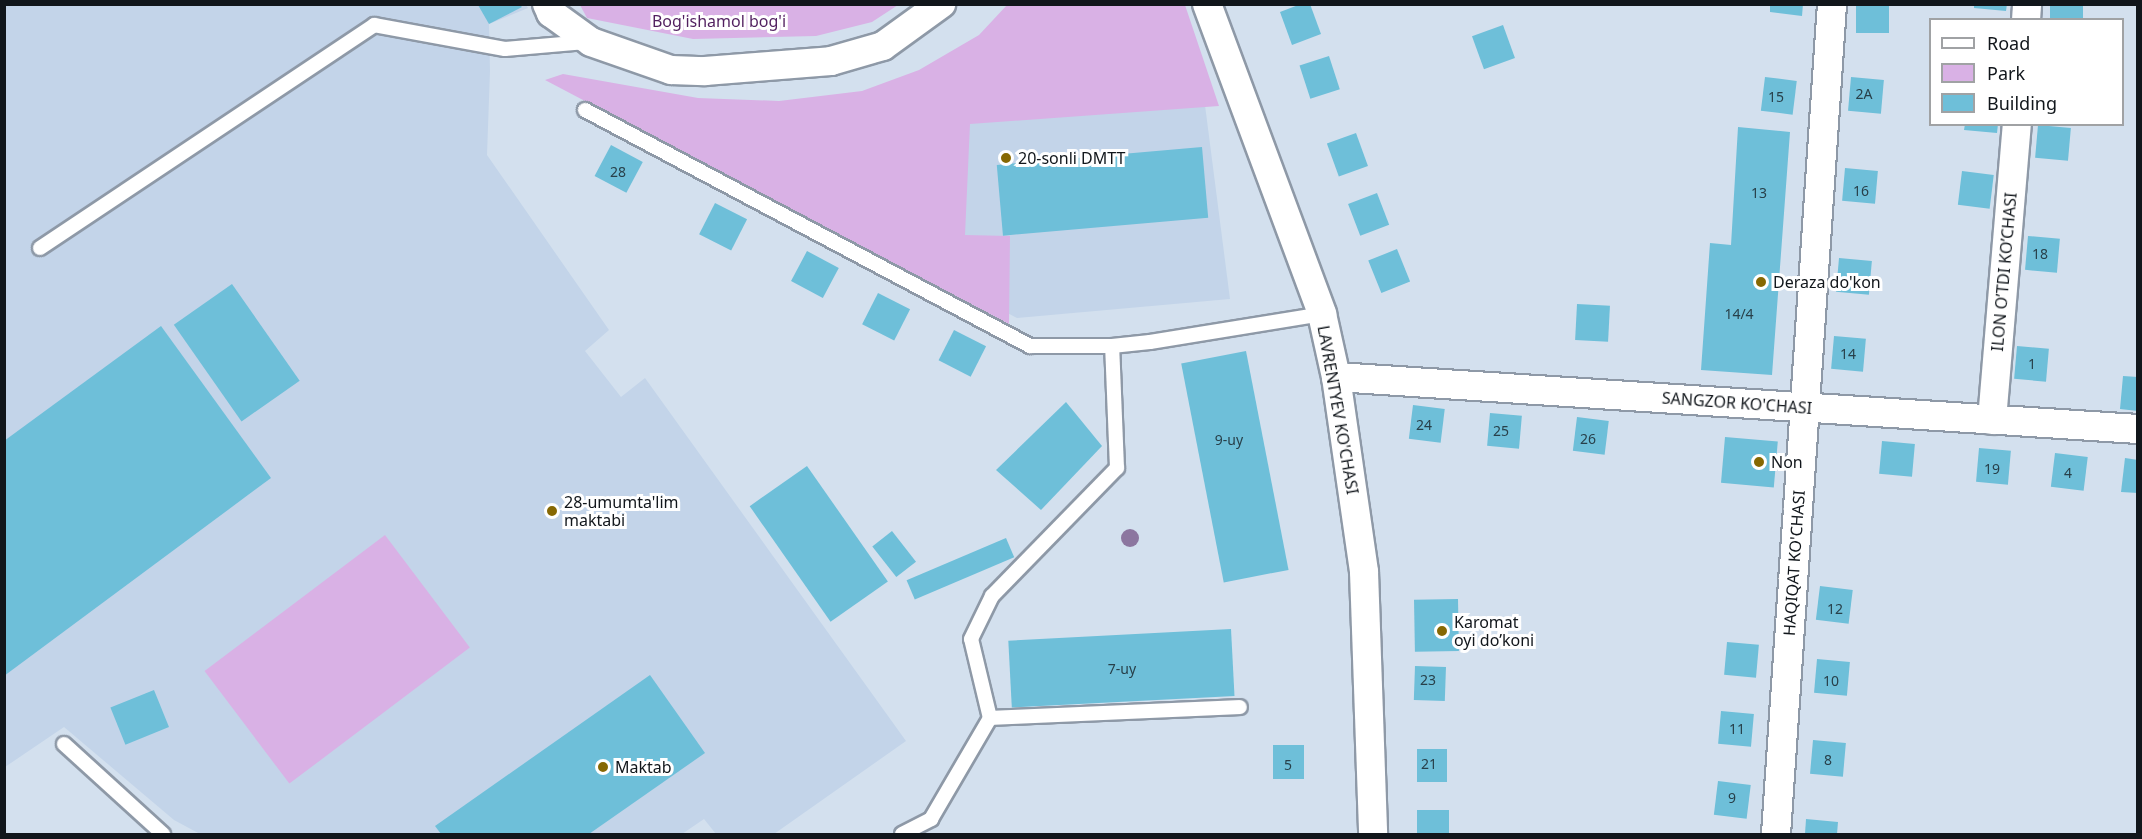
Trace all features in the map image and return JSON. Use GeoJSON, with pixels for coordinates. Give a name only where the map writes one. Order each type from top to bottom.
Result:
{"type":"FeatureCollection","features":[{"type":"Feature","properties":{"kind":"street"},"geometry":{"type":"LineString","coordinates":[[548,4],[551,13],[591,42],[671,70],[705,70],[831,61],[883,46],[941,4]]}},
{"type":"Feature","properties":{"kind":"street","name":"LAVRENTYEV KO'CHASI"},"geometry":{"type":"LineString","coordinates":[[1207,4],[1322,314],[1336,377],[1364,572],[1373,834]]}},
{"type":"Feature","properties":{"kind":"street","name":"HAQIQAT KO'CHASI"},"geometry":{"type":"LineString","coordinates":[[1776,834],[1832,4]]}},
{"type":"Feature","properties":{"kind":"street","name":"ILON O’TDI KO’CHASI"},"geometry":{"type":"LineString","coordinates":[[1992,420],[2017,126]]}},
{"type":"Feature","properties":{"kind":"street","name":"SANGZOR KO'CHASI"},"geometry":{"type":"LineString","coordinates":[[1336,377],[2138,429]]}},
{"type":"Feature","properties":{"kind":"lane"},"geometry":{"type":"LineString","coordinates":[[40,248],[374,25],[505,49],[591,42]]}},
{"type":"Feature","properties":{"kind":"lane"},"geometry":{"type":"LineString","coordinates":[[585,110],[1030,346],[1112,346],[1322,314]]}},
{"type":"Feature","properties":{"kind":"lane"},"geometry":{"type":"LineString","coordinates":[[902,834],[931,819],[990,718],[971,639],[992,596],[1117,468],[1112,346]]}},
{"type":"Feature","properties":{"kind":"lane"},"geometry":{"type":"LineString","coordinates":[[990,718],[1240,707]]}},
{"type":"Feature","properties":{"kind":"lane"},"geometry":{"type":"LineString","coordinates":[[64,744],[163,834]]}},
{"type":"Feature","properties":{"kind":"shaded area"},"geometry":{"type":"Polygon","coordinates":[[[5,5],[526,5],[528,8],[489,24],[487,155],[609,330],[585,351],[621,397],[645,378],[906,741],[774,834],[716,834],[704,819],[682,834],[200,834],[174,820],[64,727],[5,767],[5,5]]]}},
{"type":"Feature","properties":{"kind":"shaded area","name":"20-sonli DMTT"},"geometry":{"type":"Polygon","coordinates":[[[1201,74],[1230,299],[1017,318],[788,198],[814,119],[1201,74]]]}},
{"type":"Feature","properties":{"kind":"green space","name":"Bog'ishamol bog'i"},"geometry":{"type":"Polygon","coordinates":[[[580,5],[898,5],[872,22],[816,36],[693,39],[587,18],[580,5]]]}},
{"type":"Feature","properties":{"kind":"green space"},"geometry":{"type":"Polygon","coordinates":[[[1007,5],[1185,5],[1219,106],[970,124],[965,235],[1010,236],[1009,324],[545,80],[563,74],[698,98],[779,101],[862,91],[919,70],[979,35],[1007,5]]]}},
{"type":"Feature","properties":{"kind":"green space"},"geometry":{"type":"Polygon","coordinates":[[[385,535],[470,648],[289,784],[205,671],[385,535]]]}},
{"type":"Feature","properties":{"kind":"building"},"geometry":{"type":"Polygon","coordinates":[[[1301,4],[1310,4],[1321,34],[1292,45],[1280,12],[1301,4]]]}},
{"type":"Feature","properties":{"kind":"building"},"geometry":{"type":"Polygon","coordinates":[[[1770,4],[1803,4],[1802,16],[1770,12],[1770,4]]]}},
{"type":"Feature","properties":{"kind":"building"},"geometry":{"type":"Polygon","coordinates":[[[1856,4],[1889,4],[1889,33],[1856,33],[1856,4]]]}},
{"type":"Feature","properties":{"kind":"building"},"geometry":{"type":"Polygon","coordinates":[[[1974,4],[2007,4],[2006,11],[1974,8],[1974,4]]]}},
{"type":"Feature","properties":{"kind":"building"},"geometry":{"type":"Polygon","coordinates":[[[2050,4],[2083,4],[2083,18],[2050,18],[2050,4]]]}},
{"type":"Feature","properties":{"kind":"building"},"geometry":{"type":"Polygon","coordinates":[[[478,5],[520,5],[522,7],[489,24],[478,5]]]}},
{"type":"Feature","properties":{"kind":"building"},"geometry":{"type":"Polygon","coordinates":[[[1503,25],[1515,58],[1484,69],[1472,36],[1503,25]]]}},
{"type":"Feature","properties":{"kind":"building"},"geometry":{"type":"Polygon","coordinates":[[[1329,56],[1340,89],[1310,99],[1300,66],[1329,56]]]}},
{"type":"Feature","properties":{"kind":"building"},"geometry":{"type":"Polygon","coordinates":[[[1765,77],[1797,81],[1793,115],[1761,111],[1765,77]]]}},
{"type":"Feature","properties":{"kind":"building"},"geometry":{"type":"Polygon","coordinates":[[[1851,77],[1884,80],[1881,114],[1848,111],[1851,77]]]}},
{"type":"Feature","properties":{"kind":"building"},"geometry":{"type":"Polygon","coordinates":[[[1965,126],[1998,126],[1997,133],[1964,130],[1965,126]]]}},
{"type":"Feature","properties":{"kind":"building"},"geometry":{"type":"Polygon","coordinates":[[[2038,126],[2071,128],[2068,161],[2035,158],[2038,126]]]}},
{"type":"Feature","properties":{"kind":"building"},"geometry":{"type":"Polygon","coordinates":[[[1738,127],[1790,132],[1772,375],[1701,370],[1710,243],[1731,245],[1738,127]]]}},
{"type":"Feature","properties":{"kind":"building"},"geometry":{"type":"Polygon","coordinates":[[[1356,133],[1368,166],[1339,176],[1327,144],[1356,133]]]}},
{"type":"Feature","properties":{"kind":"building"},"geometry":{"type":"Polygon","coordinates":[[[611,145],[643,162],[626,193],[595,176],[611,145]]]}},
{"type":"Feature","properties":{"kind":"building"},"geometry":{"type":"Polygon","coordinates":[[[1202,147],[1208,218],[1003,236],[997,165],[1202,147]]]}},
{"type":"Feature","properties":{"kind":"building"},"geometry":{"type":"Polygon","coordinates":[[[1845,168],[1878,171],[1875,204],[1842,201],[1845,168]]]}},
{"type":"Feature","properties":{"kind":"building"},"geometry":{"type":"Polygon","coordinates":[[[1962,171],[1994,175],[1990,209],[1958,205],[1962,171]]]}},
{"type":"Feature","properties":{"kind":"building"},"geometry":{"type":"Polygon","coordinates":[[[1377,193],[1389,225],[1360,236],[1348,204],[1377,193]]]}},
{"type":"Feature","properties":{"kind":"building"},"geometry":{"type":"Polygon","coordinates":[[[715,203],[747,219],[731,251],[699,234],[715,203]]]}},
{"type":"Feature","properties":{"kind":"building"},"geometry":{"type":"Polygon","coordinates":[[[2028,236],[2060,239],[2057,273],[2025,270],[2028,236]]]}},
{"type":"Feature","properties":{"kind":"building"},"geometry":{"type":"Polygon","coordinates":[[[1397,249],[1410,281],[1381,293],[1368,261],[1397,249]]]}},
{"type":"Feature","properties":{"kind":"building"},"geometry":{"type":"Polygon","coordinates":[[[807,251],[839,268],[823,298],[791,281],[807,251]]]}},
{"type":"Feature","properties":{"kind":"building"},"geometry":{"type":"Polygon","coordinates":[[[1839,258],[1872,261],[1869,295],[1836,292],[1839,258]]]}},
{"type":"Feature","properties":{"kind":"building"},"geometry":{"type":"Polygon","coordinates":[[[232,284],[300,381],[242,421],[174,325],[232,284]]]}},
{"type":"Feature","properties":{"kind":"building"},"geometry":{"type":"Polygon","coordinates":[[[878,293],[910,309],[894,341],[862,324],[878,293]]]}},
{"type":"Feature","properties":{"kind":"building"},"geometry":{"type":"Polygon","coordinates":[[[1577,304],[1610,306],[1608,342],[1575,340],[1577,304]]]}},
{"type":"Feature","properties":{"kind":"building"},"geometry":{"type":"Polygon","coordinates":[[[161,326],[271,478],[4,676],[4,441],[161,326]]]}},
{"type":"Feature","properties":{"kind":"building"},"geometry":{"type":"Polygon","coordinates":[[[954,330],[986,346],[971,377],[939,360],[954,330]]]}},
{"type":"Feature","properties":{"kind":"building"},"geometry":{"type":"Polygon","coordinates":[[[1834,336],[1866,339],[1863,372],[1831,369],[1834,336]]]}},
{"type":"Feature","properties":{"kind":"building"},"geometry":{"type":"Polygon","coordinates":[[[2017,346],[2049,349],[2046,382],[2014,379],[2017,346]]]}},
{"type":"Feature","properties":{"kind":"building"},"geometry":{"type":"Polygon","coordinates":[[[1246,351],[1289,570],[1224,582],[1181,364],[1246,351]]]}},
{"type":"Feature","properties":{"kind":"building"},"geometry":{"type":"Polygon","coordinates":[[[2123,376],[2138,377],[2138,411],[2120,409],[2123,376]]]}},
{"type":"Feature","properties":{"kind":"building"},"geometry":{"type":"Polygon","coordinates":[[[1066,402],[1102,446],[1041,510],[996,470],[1066,402]]]}},
{"type":"Feature","properties":{"kind":"building"},"geometry":{"type":"Polygon","coordinates":[[[1413,405],[1445,409],[1441,443],[1409,439],[1413,405]]]}},
{"type":"Feature","properties":{"kind":"building"},"geometry":{"type":"Polygon","coordinates":[[[1490,413],[1522,416],[1519,449],[1487,446],[1490,413]]]}},
{"type":"Feature","properties":{"kind":"building"},"geometry":{"type":"Polygon","coordinates":[[[1577,417],[1609,421],[1605,455],[1573,451],[1577,417]]]}},
{"type":"Feature","properties":{"kind":"building"},"geometry":{"type":"Polygon","coordinates":[[[1725,437],[1778,442],[1774,487],[1721,483],[1725,437]]]}},
{"type":"Feature","properties":{"kind":"building"},"geometry":{"type":"Polygon","coordinates":[[[1882,441],[1915,444],[1912,477],[1879,474],[1882,441]]]}},
{"type":"Feature","properties":{"kind":"building"},"geometry":{"type":"Polygon","coordinates":[[[1979,448],[2011,451],[2008,485],[1976,482],[1979,448]]]}},
{"type":"Feature","properties":{"kind":"building"},"geometry":{"type":"Polygon","coordinates":[[[2055,453],[2088,457],[2084,491],[2051,487],[2055,453]]]}},
{"type":"Feature","properties":{"kind":"building"},"geometry":{"type":"Polygon","coordinates":[[[2125,458],[2138,460],[2138,493],[2121,492],[2125,458]]]}},
{"type":"Feature","properties":{"kind":"building"},"geometry":{"type":"Polygon","coordinates":[[[807,466],[888,582],[831,622],[750,506],[807,466]]]}},
{"type":"Feature","properties":{"kind":"building"},"geometry":{"type":"Polygon","coordinates":[[[892,531],[916,562],[896,577],[872,546],[892,531]]]}},
{"type":"Feature","properties":{"kind":"building"},"geometry":{"type":"Polygon","coordinates":[[[1006,538],[1014,557],[915,600],[907,580],[1006,538]]]}},
{"type":"Feature","properties":{"kind":"building"},"geometry":{"type":"Polygon","coordinates":[[[1820,586],[1853,590],[1849,624],[1816,620],[1820,586]]]}},
{"type":"Feature","properties":{"kind":"building"},"geometry":{"type":"Polygon","coordinates":[[[1458,599],[1459,651],[1415,652],[1414,600],[1458,599]]]}},
{"type":"Feature","properties":{"kind":"building"},"geometry":{"type":"Polygon","coordinates":[[[1231,629],[1235,696],[1012,708],[1008,641],[1231,629]]]}},
{"type":"Feature","properties":{"kind":"building"},"geometry":{"type":"Polygon","coordinates":[[[1727,642],[1759,645],[1756,678],[1724,675],[1727,642]]]}},
{"type":"Feature","properties":{"kind":"building"},"geometry":{"type":"Polygon","coordinates":[[[1817,659],[1850,662],[1847,696],[1814,693],[1817,659]]]}},
{"type":"Feature","properties":{"kind":"building"},"geometry":{"type":"Polygon","coordinates":[[[1415,666],[1446,667],[1445,701],[1414,700],[1415,666]]]}},
{"type":"Feature","properties":{"kind":"building","name":"Maktab"},"geometry":{"type":"Polygon","coordinates":[[[650,675],[705,753],[589,834],[441,834],[435,826],[650,675]]]}},
{"type":"Feature","properties":{"kind":"building"},"geometry":{"type":"Polygon","coordinates":[[[154,690],[169,727],[125,745],[110,708],[154,690]]]}},
{"type":"Feature","properties":{"kind":"building"},"geometry":{"type":"Polygon","coordinates":[[[1721,711],[1754,714],[1751,747],[1718,744],[1721,711]]]}},
{"type":"Feature","properties":{"kind":"building"},"geometry":{"type":"Polygon","coordinates":[[[1813,740],[1846,743],[1843,777],[1810,774],[1813,740]]]}},
{"type":"Feature","properties":{"kind":"building"},"geometry":{"type":"Polygon","coordinates":[[[1273,745],[1304,745],[1304,779],[1273,779],[1273,745]]]}},
{"type":"Feature","properties":{"kind":"building"},"geometry":{"type":"Polygon","coordinates":[[[1417,749],[1447,749],[1447,782],[1417,782],[1417,749]]]}},
{"type":"Feature","properties":{"kind":"building"},"geometry":{"type":"Polygon","coordinates":[[[1718,781],[1751,785],[1747,819],[1714,815],[1718,781]]]}},
{"type":"Feature","properties":{"kind":"building"},"geometry":{"type":"Polygon","coordinates":[[[1417,810],[1449,810],[1449,834],[1417,834],[1417,810]]]}},
{"type":"Feature","properties":{"kind":"building"},"geometry":{"type":"Polygon","coordinates":[[[1806,819],[1838,822],[1837,834],[1805,834],[1806,819]]]}},
{"type":"Feature","properties":{"kind":"place","name":"20-sonli DMTT"},"geometry":{"type":"Point","coordinates":[1006,158]}},
{"type":"Feature","properties":{"kind":"place","name":"Deraza do'kon"},"geometry":{"type":"Point","coordinates":[1761,282]}},
{"type":"Feature","properties":{"kind":"place","name":"Non"},"geometry":{"type":"Point","coordinates":[1759,462]}},
{"type":"Feature","properties":{"kind":"place","name":"28-umumta'lim maktabi"},"geometry":{"type":"Point","coordinates":[552,511]}},
{"type":"Feature","properties":{"kind":"place","name":"Karomat oyi do’koni"},"geometry":{"type":"Point","coordinates":[1442,631]}},
{"type":"Feature","properties":{"kind":"place","name":"Maktab"},"geometry":{"type":"Point","coordinates":[603,767]}}]}
